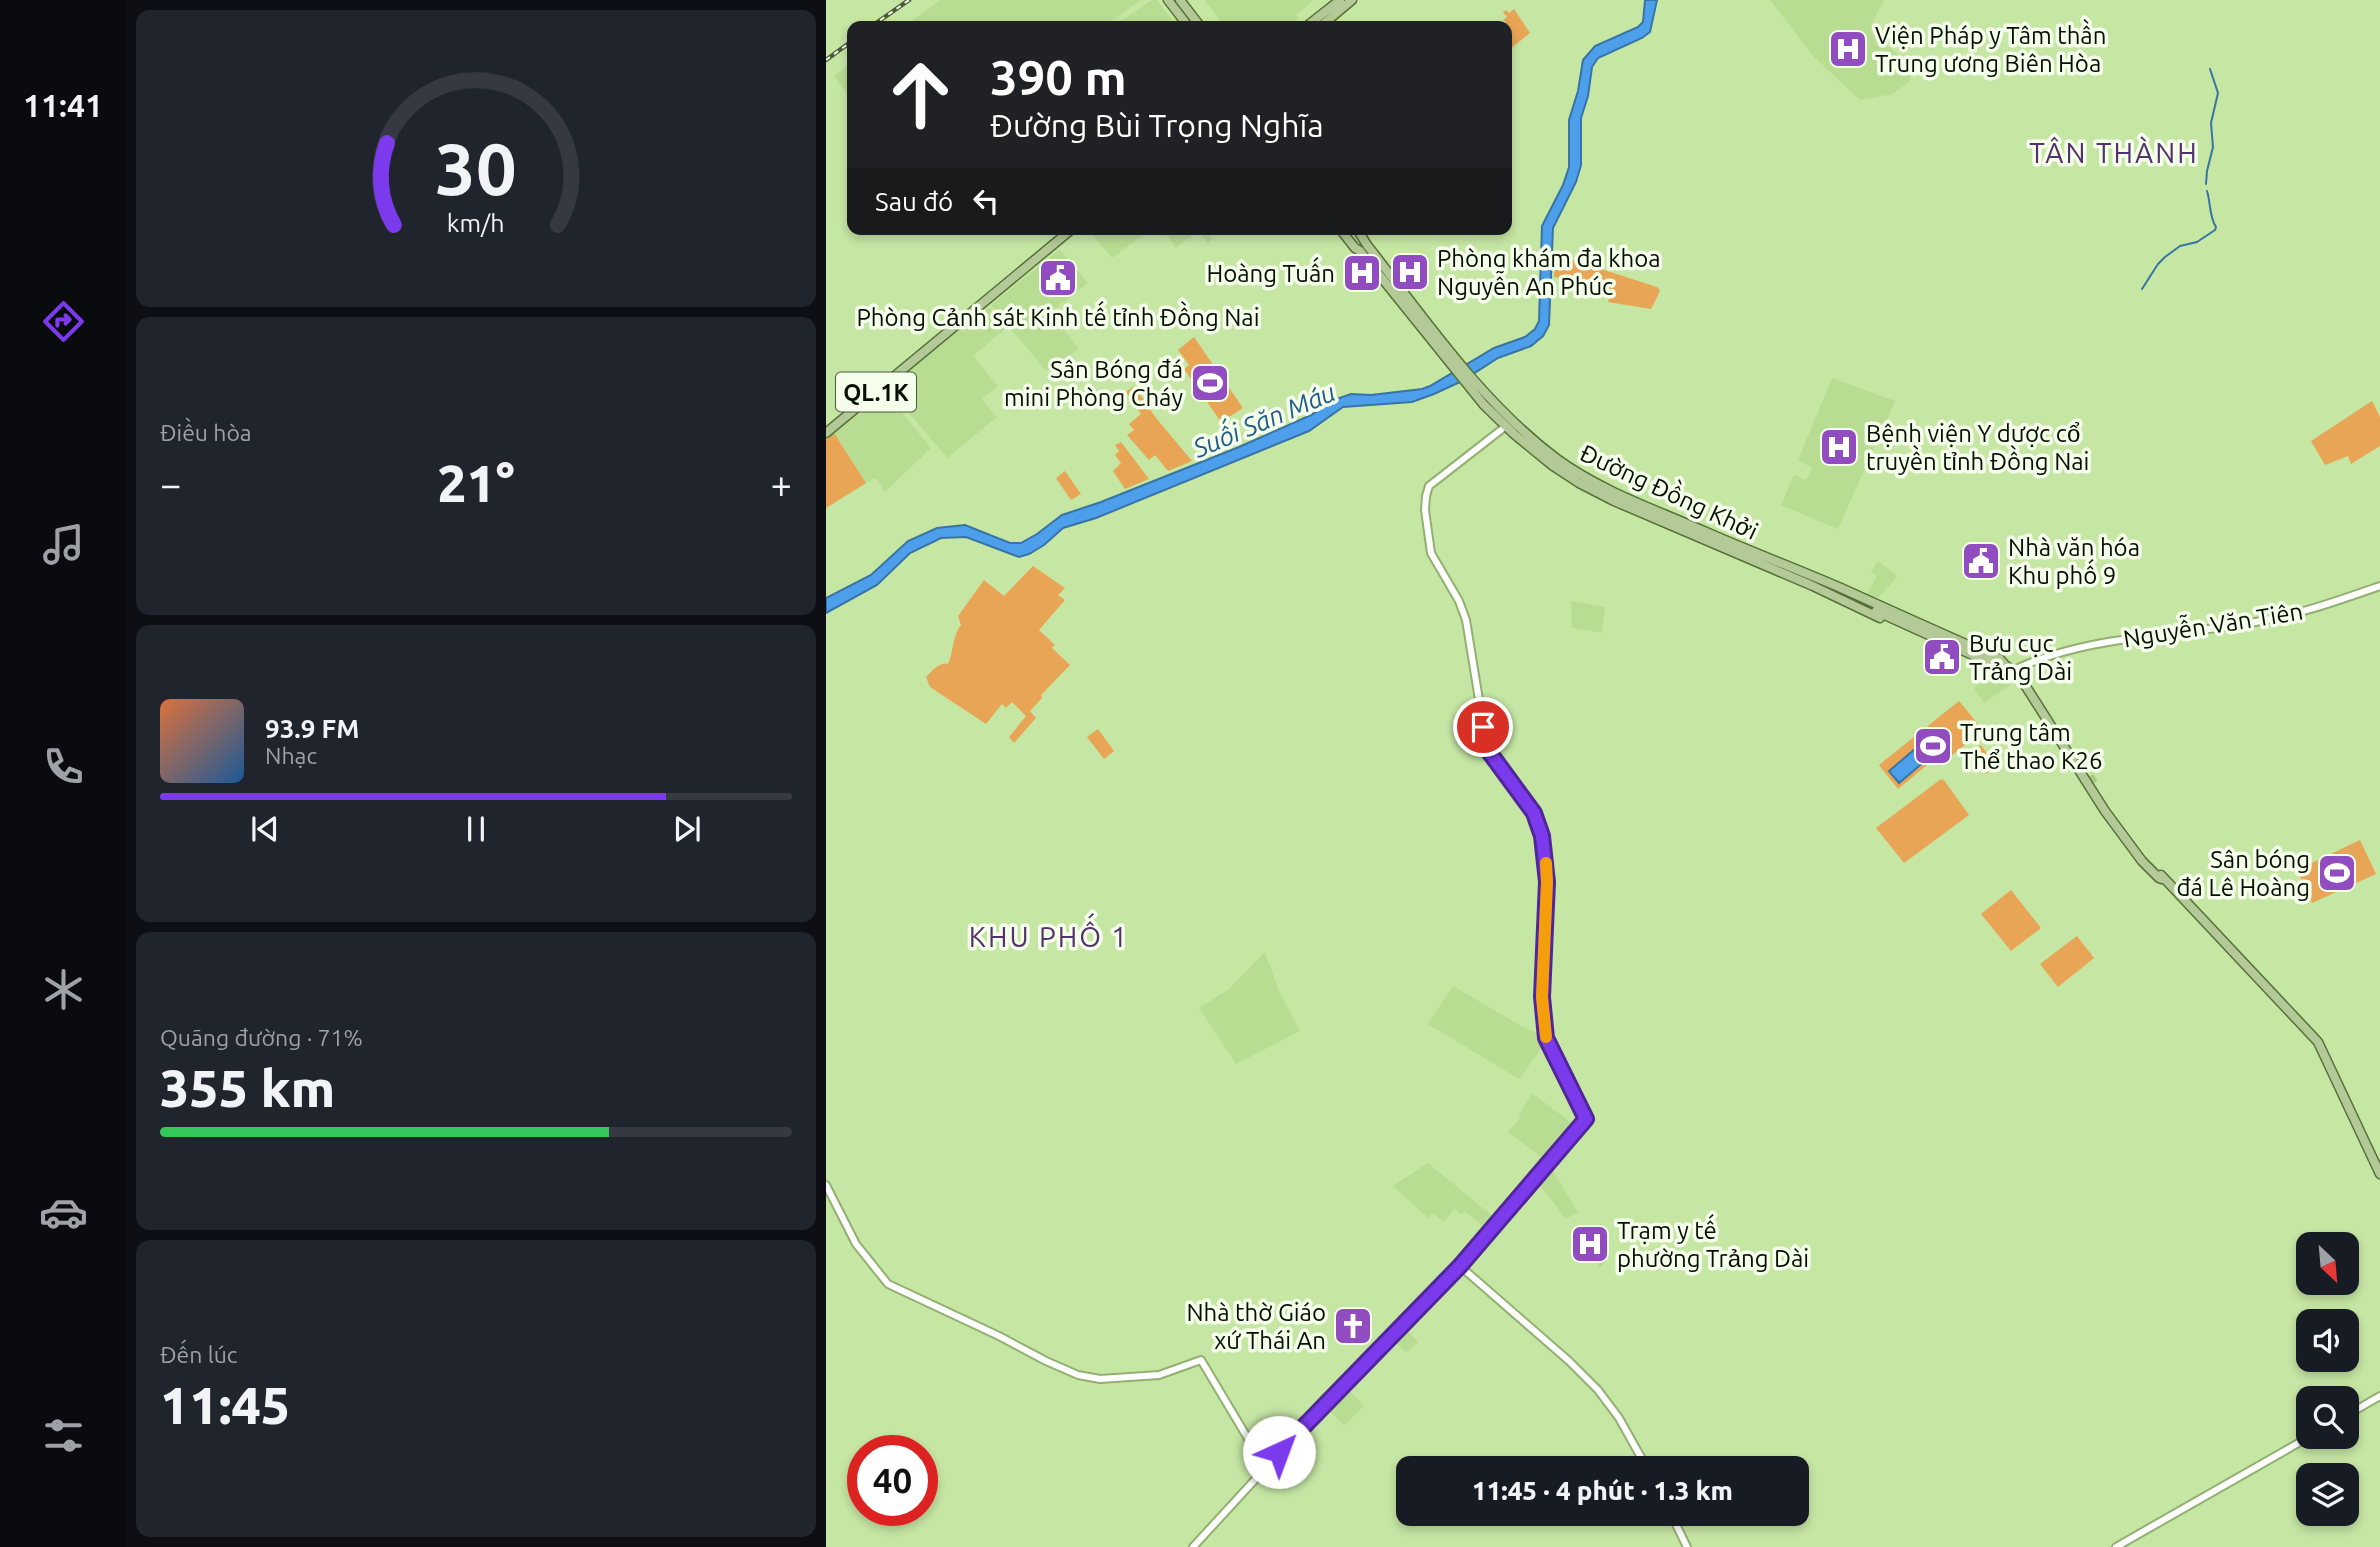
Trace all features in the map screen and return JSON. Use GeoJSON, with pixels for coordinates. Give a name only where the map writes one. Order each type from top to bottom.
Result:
{"type":"FeatureCollection","features":[{"type":"Feature","properties":{"kind":"main road"},"geometry":{"type":"LineString","coordinates":[[1162,0],[1178,21]]}},
{"type":"Feature","properties":{"kind":"main road"},"geometry":{"type":"LineString","coordinates":[[1168,0],[1184,21]]}},
{"type":"Feature","properties":{"kind":"main road"},"geometry":{"type":"LineString","coordinates":[[1174,0],[1190,21]]}},
{"type":"Feature","properties":{"kind":"main road"},"geometry":{"type":"LineString","coordinates":[[1180,0],[1196,21]]}},
{"type":"Feature","properties":{"kind":"main road"},"geometry":{"type":"LineString","coordinates":[[1313,21],[1340,0]]}},
{"type":"Feature","properties":{"kind":"main road"},"geometry":{"type":"LineString","coordinates":[[1327,21],[1352,0]]}},
{"type":"Feature","properties":{"kind":"main road","name":"QL.1K"},"geometry":{"type":"LineString","coordinates":[[1002,285],[1058,235]]}},
{"type":"Feature","properties":{"kind":"main road","name":"QL.1K"},"geometry":{"type":"LineString","coordinates":[[826,433],[984,299],[1064,235]]}},
{"type":"Feature","properties":{"kind":"main road","name":"Đường Đồng Khởi"},"geometry":{"type":"LineString","coordinates":[[1345,235],[1356,249],[1364,248],[1467,379],[1509,424],[1553,466],[1579,483],[1614,501],[1751,556],[1840,588],[2014,670],[2074,761],[2162,879],[2318,1042],[2380,1174]]}},
{"type":"Feature","properties":{"kind":"main road"},"geometry":{"type":"LineString","coordinates":[[1352,235],[1364,248]]}},
{"type":"Feature","properties":{"kind":"main road"},"geometry":{"type":"LineString","coordinates":[[1358,235],[1364,248]]}},
{"type":"Feature","properties":{"kind":"main road","name":"QL.1K"},"geometry":{"type":"LineString","coordinates":[[826,427],[928,346]]}},
{"type":"Feature","properties":{"kind":"main road","name":"Đường Đồng Khởi"},"geometry":{"type":"LineString","coordinates":[[1751,556],[1849,605],[2001,664]]}},
{"type":"Feature","properties":{"kind":"main road","name":"Đường Đồng Khởi"},"geometry":{"type":"LineString","coordinates":[[1837,597],[1909,625],[1917,631]]}},
{"type":"Feature","properties":{"kind":"main road","name":"Đường Đồng Khởi"},"geometry":{"type":"LineString","coordinates":[[2074,761],[2075,767],[2115,826],[2147,866],[2162,879]]}},
{"type":"Feature","properties":{"kind":"street"},"geometry":{"type":"LineString","coordinates":[[1193,1547],[1359,1368],[1460,1266],[1586,1119],[1546,1038],[1542,997],[1547,882],[1542,836],[1534,813],[1487,749],[1466,620],[1459,601],[1435,562],[1427,529],[1425,503],[1430,486],[1509,424]]}},
{"type":"Feature","properties":{"kind":"street","name":"Nguyễn Văn Tiên"},"geometry":{"type":"LineString","coordinates":[[2014,670],[2044,658],[2118,640],[2278,618],[2380,586]]}},
{"type":"Feature","properties":{"kind":"street","name":"Nguyễn Văn Tiên"},"geometry":{"type":"LineString","coordinates":[[2027,668],[2044,658]]}},
{"type":"Feature","properties":{"kind":"street"},"geometry":{"type":"LineString","coordinates":[[826,1185],[856,1244],[888,1284],[1046,1361],[1084,1377],[1100,1379],[1159,1375],[1201,1360],[1265,1467]]}},
{"type":"Feature","properties":{"kind":"street"},"geometry":{"type":"LineString","coordinates":[[1460,1266],[1569,1361],[1598,1390],[1619,1418],[1640,1456]]}},
{"type":"Feature","properties":{"kind":"street"},"geometry":{"type":"LineString","coordinates":[[2359,1408],[2380,1396]]}},
{"type":"Feature","properties":{"kind":"street"},"geometry":{"type":"LineString","coordinates":[[2116,1547],[2296,1444]]}},
{"type":"Feature","properties":{"kind":"street"},"geometry":{"type":"LineString","coordinates":[[1677,1526],[1687,1547]]}},
{"type":"Feature","properties":{"kind":"shaded area"},"geometry":{"type":"Polygon","coordinates":[[[940,0],[1141,0],[1111,21],[912,21],[940,0]]]}},
{"type":"Feature","properties":{"kind":"shaded area"},"geometry":{"type":"Polygon","coordinates":[[[1152,0],[1157,0],[1173,21],[1121,21],[1152,0]]]}},
{"type":"Feature","properties":{"kind":"shaded area"},"geometry":{"type":"Polygon","coordinates":[[[1204,0],[1314,0],[1296,15],[1298,18],[1294,21],[1221,21],[1204,0]]]}},
{"type":"Feature","properties":{"kind":"shaded area","name":"Viện Pháp y Tâm thần Trung ương Biên Hòa"},"geometry":{"type":"Polygon","coordinates":[[[1770,0],[1884,0],[1871,31],[1914,68],[1909,82],[1893,94],[1860,100],[1813,56],[1770,0]]]}},
{"type":"Feature","properties":{"kind":"shaded area"},"geometry":{"type":"Polygon","coordinates":[[[1514,9],[1530,33],[1512,47],[1512,21],[1503,20],[1507,17],[1503,12],[1506,10],[1509,13],[1514,9]]]}},
{"type":"Feature","properties":{"kind":"shaded area"},"geometry":{"type":"Polygon","coordinates":[[[847,67],[847,93],[834,76],[847,67]]]}},
{"type":"Feature","properties":{"kind":"shaded area"},"geometry":{"type":"Polygon","coordinates":[[[1092,235],[1143,235],[1112,258],[1092,235]]]}},
{"type":"Feature","properties":{"kind":"shaded area"},"geometry":{"type":"Polygon","coordinates":[[[1167,235],[1192,235],[1176,248],[1167,235]]]}},
{"type":"Feature","properties":{"kind":"shaded area"},"geometry":{"type":"Polygon","coordinates":[[[1202,235],[1209,235],[1212,239],[1208,243],[1202,235]]]}},
{"type":"Feature","properties":{"kind":"shaded area"},"geometry":{"type":"Polygon","coordinates":[[[1060,249],[1088,283],[1052,311],[1079,349],[1046,371],[991,305],[1060,249]]]}},
{"type":"Feature","properties":{"kind":"shaded area"},"geometry":{"type":"Polygon","coordinates":[[[1555,256],[1657,287],[1660,291],[1651,309],[1608,302],[1612,289],[1586,283],[1584,290],[1575,288],[1575,280],[1554,277],[1555,256]]]}},
{"type":"Feature","properties":{"kind":"shaded area"},"geometry":{"type":"Polygon","coordinates":[[[989,307],[1006,328],[973,356],[998,386],[982,399],[997,417],[947,458],[893,394],[910,377],[907,373],[975,317],[978,320],[989,307]]]}},
{"type":"Feature","properties":{"kind":"shaded area","name":"Sân Bóng đá mini Phòng Cháy"},"geometry":{"type":"Polygon","coordinates":[[[1194,337],[1243,408],[1221,422],[1184,369],[1189,365],[1178,350],[1194,337]]]}},
{"type":"Feature","properties":{"kind":"shaded area","name":"Bệnh viện Y dược cổ truyền tỉnh Đồng Nai"},"geometry":{"type":"Polygon","coordinates":[[[1832,378],[1895,401],[1838,529],[1781,505],[1794,475],[1806,480],[1812,468],[1798,460],[1832,378]]]}},
{"type":"Feature","properties":{"kind":"shaded area"},"geometry":{"type":"Polygon","coordinates":[[[1134,386],[1156,418],[1192,461],[1168,471],[1155,455],[1149,460],[1127,435],[1134,430],[1129,424],[1141,414],[1126,392],[1134,386]]]}},
{"type":"Feature","properties":{"kind":"shaded area"},"geometry":{"type":"Polygon","coordinates":[[[885,392],[931,448],[885,492],[875,478],[866,483],[834,433],[885,392]]]}},
{"type":"Feature","properties":{"kind":"shaded area"},"geometry":{"type":"Polygon","coordinates":[[[2372,401],[2380,417],[2380,446],[2351,464],[2348,456],[2325,465],[2311,441],[2372,401]]]}},
{"type":"Feature","properties":{"kind":"shaded area"},"geometry":{"type":"Polygon","coordinates":[[[834,433],[866,483],[826,508],[826,440],[834,433]]]}},
{"type":"Feature","properties":{"kind":"shaded area"},"geometry":{"type":"Polygon","coordinates":[[[1121,442],[1149,479],[1125,489],[1113,471],[1121,463],[1115,455],[1119,451],[1115,445],[1121,442]]]}},
{"type":"Feature","properties":{"kind":"shaded area"},"geometry":{"type":"Polygon","coordinates":[[[1065,471],[1081,494],[1071,500],[1056,478],[1065,471]]]}},
{"type":"Feature","properties":{"kind":"shaded area"},"geometry":{"type":"Polygon","coordinates":[[[1878,561],[1898,576],[1875,601],[1865,597],[1877,576],[1871,571],[1878,561]]]}},
{"type":"Feature","properties":{"kind":"shaded area"},"geometry":{"type":"Polygon","coordinates":[[[1033,566],[1065,588],[1058,595],[1065,600],[1039,630],[1055,645],[1052,648],[1070,665],[1041,695],[1042,698],[1030,711],[1036,718],[1014,743],[1009,737],[1026,716],[1012,702],[1006,708],[1002,704],[986,724],[930,687],[926,677],[939,665],[948,664],[961,625],[958,616],[984,580],[1004,596],[1033,566]]]}},
{"type":"Feature","properties":{"kind":"shaded area"},"geometry":{"type":"Polygon","coordinates":[[[1571,601],[1605,607],[1602,633],[1572,628],[1571,601]]]}},
{"type":"Feature","properties":{"kind":"shaded area"},"geometry":{"type":"Polygon","coordinates":[[[1996,672],[2010,685],[1984,703],[1974,688],[1996,672]]]}},
{"type":"Feature","properties":{"kind":"shaded area","name":"Trung tâm Thể thao K26"},"geometry":{"type":"Polygon","coordinates":[[[1959,701],[1983,730],[1939,766],[1933,760],[1898,789],[1879,765],[1959,701]]]}},
{"type":"Feature","properties":{"kind":"shaded area"},"geometry":{"type":"Polygon","coordinates":[[[1098,729],[1114,751],[1104,759],[1087,737],[1098,729]]]}},
{"type":"Feature","properties":{"kind":"shaded area"},"geometry":{"type":"Polygon","coordinates":[[[1981,745],[1996,766],[1986,774],[1970,753],[1981,745]]]}},
{"type":"Feature","properties":{"kind":"shaded area"},"geometry":{"type":"Polygon","coordinates":[[[1941,779],[1969,815],[1904,863],[1876,828],[1941,779]]]}},
{"type":"Feature","properties":{"kind":"shaded area","name":"Sân bóng đá Lê Hoàng"},"geometry":{"type":"Polygon","coordinates":[[[2360,840],[2376,874],[2312,903],[2297,870],[2360,840]]]}},
{"type":"Feature","properties":{"kind":"shaded area"},"geometry":{"type":"Polygon","coordinates":[[[2011,890],[2041,928],[2011,951],[1981,914],[2011,890]]]}},
{"type":"Feature","properties":{"kind":"shaded area"},"geometry":{"type":"Polygon","coordinates":[[[2077,936],[2094,958],[2058,987],[2040,964],[2077,936]]]}},
{"type":"Feature","properties":{"kind":"shaded area"},"geometry":{"type":"Polygon","coordinates":[[[1265,952],[1279,991],[1300,1031],[1236,1064],[1199,1008],[1229,989],[1265,952]]]}},
{"type":"Feature","properties":{"kind":"shaded area"},"geometry":{"type":"Polygon","coordinates":[[[1453,986],[1540,1034],[1543,1046],[1519,1079],[1428,1024],[1453,986]]]}},
{"type":"Feature","properties":{"kind":"shaded area"},"geometry":{"type":"Polygon","coordinates":[[[1532,1093],[1577,1127],[1544,1165],[1538,1160],[1540,1156],[1508,1132],[1521,1117],[1519,1115],[1532,1093]]]}},
{"type":"Feature","properties":{"kind":"shaded area"},"geometry":{"type":"Polygon","coordinates":[[[1428,1163],[1496,1219],[1488,1230],[1465,1211],[1461,1215],[1454,1209],[1444,1222],[1433,1213],[1428,1218],[1393,1186],[1428,1163]]]}},
{"type":"Feature","properties":{"kind":"shaded area"},"geometry":{"type":"Polygon","coordinates":[[[1550,1166],[1578,1212],[1566,1219],[1537,1181],[1550,1166]]]}},
{"type":"Feature","properties":{"kind":"shaded area","name":"Trạm y tế phường Trảng Dài"},"geometry":{"type":"Polygon","coordinates":[[[1587,1227],[1607,1261],[1600,1267],[1576,1234],[1587,1227]]]}},
{"type":"Feature","properties":{"kind":"shaded area"},"geometry":{"type":"Polygon","coordinates":[[[1403,1327],[1418,1342],[1406,1353],[1392,1339],[1403,1327]]]}},
{"type":"Feature","properties":{"kind":"shaded area"},"geometry":{"type":"Polygon","coordinates":[[[1345,1386],[1364,1406],[1344,1426],[1326,1407],[1345,1386]]]}},
{"type":"Feature","properties":{"kind":"water","name":"Suối Săn Máu"},"geometry":{"type":"Polygon","coordinates":[[[1645,0],[1657,0],[1650,32],[1598,58],[1592,67],[1588,96],[1581,118],[1581,165],[1576,182],[1553,228],[1549,325],[1543,336],[1531,346],[1498,358],[1462,381],[1412,402],[1343,407],[1309,431],[1096,518],[1063,528],[1029,554],[1019,557],[966,537],[941,538],[910,553],[877,585],[826,613],[826,598],[871,575],[908,541],[937,528],[965,525],[1010,543],[1021,543],[1062,515],[1239,447],[1311,415],[1334,400],[1351,394],[1371,395],[1422,389],[1494,348],[1525,337],[1535,329],[1539,321],[1542,226],[1569,167],[1569,120],[1578,91],[1583,60],[1595,46],[1638,27],[1643,22],[1645,0]]]}},
{"type":"Feature","properties":{"kind":"water"},"geometry":{"type":"Polygon","coordinates":[[[1915,749],[1925,761],[1899,783],[1889,771],[1915,749]]]}},
{"type":"Feature","properties":{"kind":"waterway"},"geometry":{"type":"LineString","coordinates":[[2206,184],[2213,147],[2211,123],[2218,93],[2210,69]]}},
{"type":"Feature","properties":{"kind":"waterway"},"geometry":{"type":"LineString","coordinates":[[2142,289],[2165,257],[2180,246],[2197,242],[2215,230],[2207,191]]}},
{"type":"Feature","properties":{"kind":"tunnel"},"geometry":{"type":"LineString","coordinates":[[2090,776],[2094,783]]}},
{"type":"Feature","properties":{"kind":"railway"},"geometry":{"type":"LineString","coordinates":[[879,21],[909,0]]}},
{"type":"Feature","properties":{"kind":"railway"},"geometry":{"type":"LineString","coordinates":[[826,60],[847,45]]}},
{"type":"Feature","properties":{"kind":"slow traffic"},"geometry":{"type":"LineString","coordinates":[[1546,863],[1542,997],[1546,1037]]}},
{"type":"Feature","properties":{"kind":"place","name":"Viện Pháp y Tâm thần Trung ương Biên Hòa"},"geometry":{"type":"Point","coordinates":[1848,49]}},
{"type":"Feature","properties":{"kind":"place","name":"Phòng khám đa khoa Nguyễn An Phúc"},"geometry":{"type":"Point","coordinates":[1410,272]}},
{"type":"Feature","properties":{"kind":"place","name":"Hoàng Tuấn"},"geometry":{"type":"Point","coordinates":[1362,273]}},
{"type":"Feature","properties":{"kind":"place","name":"Phòng Cảnh sát Kinh tế tỉnh Đồng Nai"},"geometry":{"type":"Point","coordinates":[1058,278]}},
{"type":"Feature","properties":{"kind":"place","name":"Sân Bóng đá mini Phòng Cháy"},"geometry":{"type":"Point","coordinates":[1210,383]}},
{"type":"Feature","properties":{"kind":"place","name":"Bệnh viện Y dược cổ truyền tỉnh Đồng Nai"},"geometry":{"type":"Point","coordinates":[1839,447]}},
{"type":"Feature","properties":{"kind":"place","name":"Nhà văn hóa Khu phố 9"},"geometry":{"type":"Point","coordinates":[1981,561]}},
{"type":"Feature","properties":{"kind":"place","name":"Bưu cục Trảng Dài"},"geometry":{"type":"Point","coordinates":[1942,657]}},
{"type":"Feature","properties":{"kind":"place","name":"Trung tâm Thể thao K26"},"geometry":{"type":"Point","coordinates":[1933,746]}},
{"type":"Feature","properties":{"kind":"place","name":"Sân bóng đá Lê Hoàng"},"geometry":{"type":"Point","coordinates":[2337,873]}},
{"type":"Feature","properties":{"kind":"place","name":"Trạm y tế phường Trảng Dài"},"geometry":{"type":"Point","coordinates":[1590,1244]}},
{"type":"Feature","properties":{"kind":"place","name":"Nhà thờ Giáo xứ Thái An"},"geometry":{"type":"Point","coordinates":[1353,1326]}},
{"type":"Feature","properties":{"kind":"district","name":"TÂN THÀNH"},"geometry":{"type":"Point","coordinates":[2114,152]}},
{"type":"Feature","properties":{"kind":"district","name":"KHU PHỐ 1"},"geometry":{"type":"Point","coordinates":[1049,936]}},
{"type":"Feature","properties":{"kind":"route"},"geometry":{"type":"LineString","coordinates":[[1279,1452],[1460,1266],[1586,1119],[1546,1038],[1542,997],[1547,882],[1540,828],[1534,813],[1487,749],[1483,727]]}}]}
